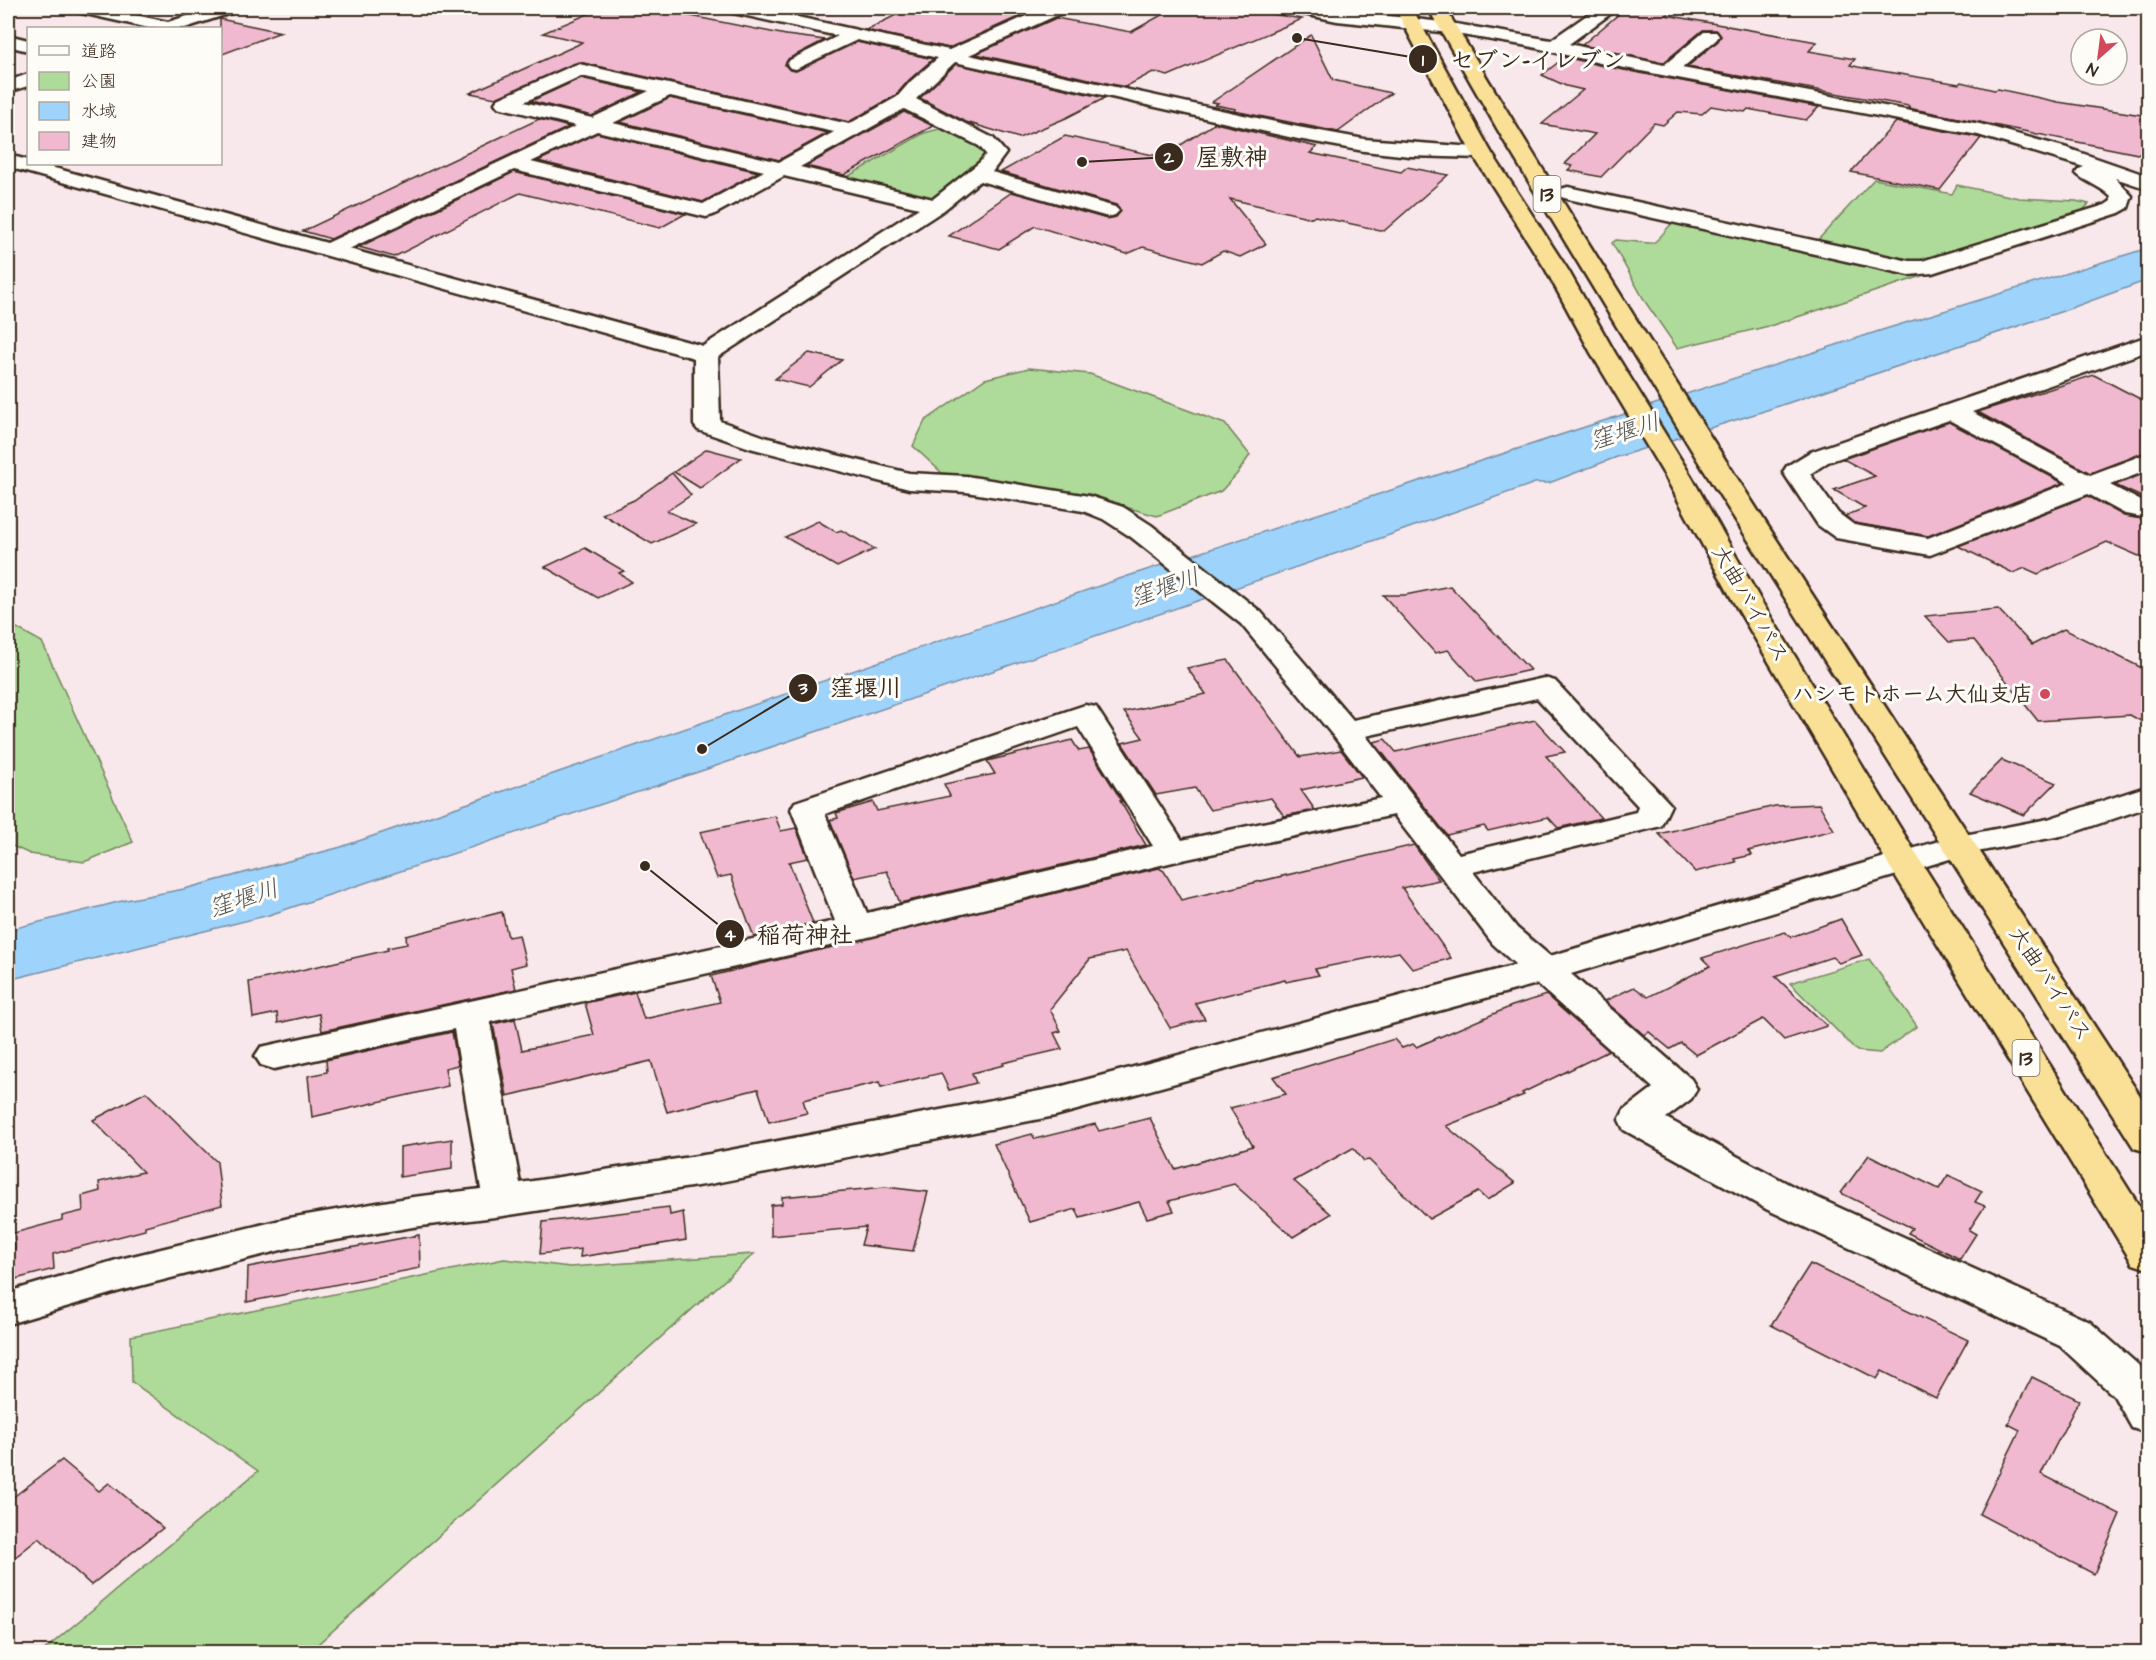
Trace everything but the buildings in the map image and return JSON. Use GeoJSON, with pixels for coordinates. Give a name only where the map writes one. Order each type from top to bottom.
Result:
{"type":"FeatureCollection","features":[{"type":"Feature","properties":{"kind":"highway","name":"大曲バイパス"},"geometry":{"type":"LineString","coordinates":[[1436,8],[1450,28],[1516,144],[1713,464],[2148,1138]]}},
{"type":"Feature","properties":{"kind":"highway","name":"大曲バイパス"},"geometry":{"type":"LineString","coordinates":[[1408,16],[1481,152],[1557,270],[1747,601],[1904,862],[2148,1253]]}},
{"type":"Feature","properties":{"kind":"street"},"geometry":{"type":"LineString","coordinates":[[83,8],[166,27]]}},
{"type":"Feature","properties":{"kind":"street"},"geometry":{"type":"LineString","coordinates":[[173,27],[228,8]]}},
{"type":"Feature","properties":{"kind":"street"},"geometry":{"type":"LineString","coordinates":[[735,8],[953,55],[1040,77],[1364,145],[1410,150],[1481,152]]}},
{"type":"Feature","properties":{"kind":"street"},"geometry":{"type":"LineString","coordinates":[[514,164],[706,212],[904,101],[918,84],[953,55],[1058,8]]}},
{"type":"Feature","properties":{"kind":"street"},"geometry":{"type":"LineString","coordinates":[[1299,8],[1355,20],[1408,16],[1450,28],[1556,45],[1604,59],[1980,129],[2060,152],[2148,183]]}},
{"type":"Feature","properties":{"kind":"street"},"geometry":{"type":"LineString","coordinates":[[1556,45],[1607,8]]}},
{"type":"Feature","properties":{"kind":"street"},"geometry":{"type":"LineString","coordinates":[[796,64],[856,34]]}},
{"type":"Feature","properties":{"kind":"street"},"geometry":{"type":"LineString","coordinates":[[1668,71],[1710,36]]}},
{"type":"Feature","properties":{"kind":"street"},"geometry":{"type":"LineString","coordinates":[[8,40],[27,46]]}},
{"type":"Feature","properties":{"kind":"street"},"geometry":{"type":"LineString","coordinates":[[852,130],[579,70],[505,103],[938,206]]}},
{"type":"Feature","properties":{"kind":"street"},"geometry":{"type":"LineString","coordinates":[[8,87],[27,80]]}},
{"type":"Feature","properties":{"kind":"street"},"geometry":{"type":"LineString","coordinates":[[330,250],[669,89]]}},
{"type":"Feature","properties":{"kind":"street"},"geometry":{"type":"LineString","coordinates":[[8,161],[706,354],[938,206],[977,174],[996,153],[986,142],[904,101]]}},
{"type":"Feature","properties":{"kind":"street"},"geometry":{"type":"LineString","coordinates":[[1568,193],[1909,268],[1924,268],[2112,209],[2121,204],[2121,196],[2113,186],[2099,177],[2018,155],[2028,142]]}},
{"type":"Feature","properties":{"kind":"street"},"geometry":{"type":"LineString","coordinates":[[977,174],[1108,211]]}},
{"type":"Feature","properties":{"kind":"street"},"geometry":{"type":"LineString","coordinates":[[2148,343],[1819,457],[1796,472],[1828,519],[1846,532],[1930,547],[2148,461]]}},
{"type":"Feature","properties":{"kind":"street"},"geometry":{"type":"LineString","coordinates":[[706,354],[707,425],[759,443],[909,481],[966,484],[1089,504],[1113,513],[1141,531],[1251,618],[1346,730],[1505,936],[1678,1089],[1638,1120],[1782,1199],[2075,1334],[2128,1383],[2148,1415]]}},
{"type":"Feature","properties":{"kind":"street"},"geometry":{"type":"LineString","coordinates":[[2120,354],[2148,368]]}},
{"type":"Feature","properties":{"kind":"street"},"geometry":{"type":"LineString","coordinates":[[1952,412],[2134,508],[2148,510]]}},
{"type":"Feature","properties":{"kind":"street"},"geometry":{"type":"LineString","coordinates":[[1346,730],[1544,687],[1655,805],[1648,819],[1451,867]]}},
{"type":"Feature","properties":{"kind":"street"},"geometry":{"type":"LineString","coordinates":[[856,929],[807,809],[1085,714],[1173,852]]}},
{"type":"Feature","properties":{"kind":"street"},"geometry":{"type":"LineString","coordinates":[[8,1308],[120,1275],[289,1233],[413,1212],[503,1201],[710,1168],[1055,1102],[1544,970],[1961,845],[2054,828],[2148,796]]}},
{"type":"Feature","properties":{"kind":"street"},"geometry":{"type":"LineString","coordinates":[[274,1056],[856,929],[1173,852],[1402,804]]}},
{"type":"Feature","properties":{"kind":"street"},"geometry":{"type":"LineString","coordinates":[[470,1014],[503,1201]]}},
{"type":"Feature","properties":{"kind":"green space"},"geometry":{"type":"Polygon","coordinates":[[[943,128],[976,143],[989,156],[936,197],[927,198],[845,178],[924,133],[943,128]]]}},
{"type":"Feature","properties":{"kind":"green space"},"geometry":{"type":"Polygon","coordinates":[[[1874,179],[1952,194],[1957,185],[2019,198],[2076,201],[2089,204],[2079,214],[1922,265],[1816,242],[1874,179]]]}},
{"type":"Feature","properties":{"kind":"green space"},"geometry":{"type":"Polygon","coordinates":[[[1673,222],[1910,272],[1919,277],[1773,325],[1677,348],[1646,303],[1612,243],[1616,240],[1653,243],[1673,222]]]}},
{"type":"Feature","properties":{"kind":"green space"},"geometry":{"type":"Polygon","coordinates":[[[1029,368],[1090,374],[1225,424],[1250,455],[1221,491],[1157,516],[1115,504],[988,479],[942,473],[913,446],[925,421],[985,379],[1029,368]]]}},
{"type":"Feature","properties":{"kind":"green space"},"geometry":{"type":"Polygon","coordinates":[[[8,623],[42,642],[133,842],[84,862],[30,854],[8,844],[8,623]]]}},
{"type":"Feature","properties":{"kind":"green space"},"geometry":{"type":"Polygon","coordinates":[[[1869,959],[1917,1026],[1880,1053],[1857,1051],[1790,983],[1869,959]]]}},
{"type":"Feature","properties":{"kind":"green space"},"geometry":{"type":"Polygon","coordinates":[[[754,1254],[309,1652],[42,1652],[258,1471],[132,1382],[131,1336],[504,1259],[570,1267],[754,1254]]]}},
{"type":"Feature","properties":{"kind":"water"},"geometry":{"type":"Polygon","coordinates":[[[2148,248],[2148,280],[2063,311],[1758,413],[1617,457],[1549,483],[1535,483],[713,767],[269,915],[8,980],[8,930],[126,900],[184,889],[341,847],[1128,576],[1879,331],[2148,248]]]}},
{"type":"Feature","properties":{"kind":"place","name":"セブン-イレブン"},"geometry":{"type":"Point","coordinates":[1297,38]}},
{"type":"Feature","properties":{"kind":"place","name":"屋敷神"},"geometry":{"type":"Point","coordinates":[1082,162]}},
{"type":"Feature","properties":{"kind":"place","name":"ハシモトホーム大仙支店"},"geometry":{"type":"Point","coordinates":[2045,694]}},
{"type":"Feature","properties":{"kind":"place","name":"窪堰川"},"geometry":{"type":"Point","coordinates":[702,749]}},
{"type":"Feature","properties":{"kind":"place","name":"稲荷神社"},"geometry":{"type":"Point","coordinates":[645,866]}}]}
